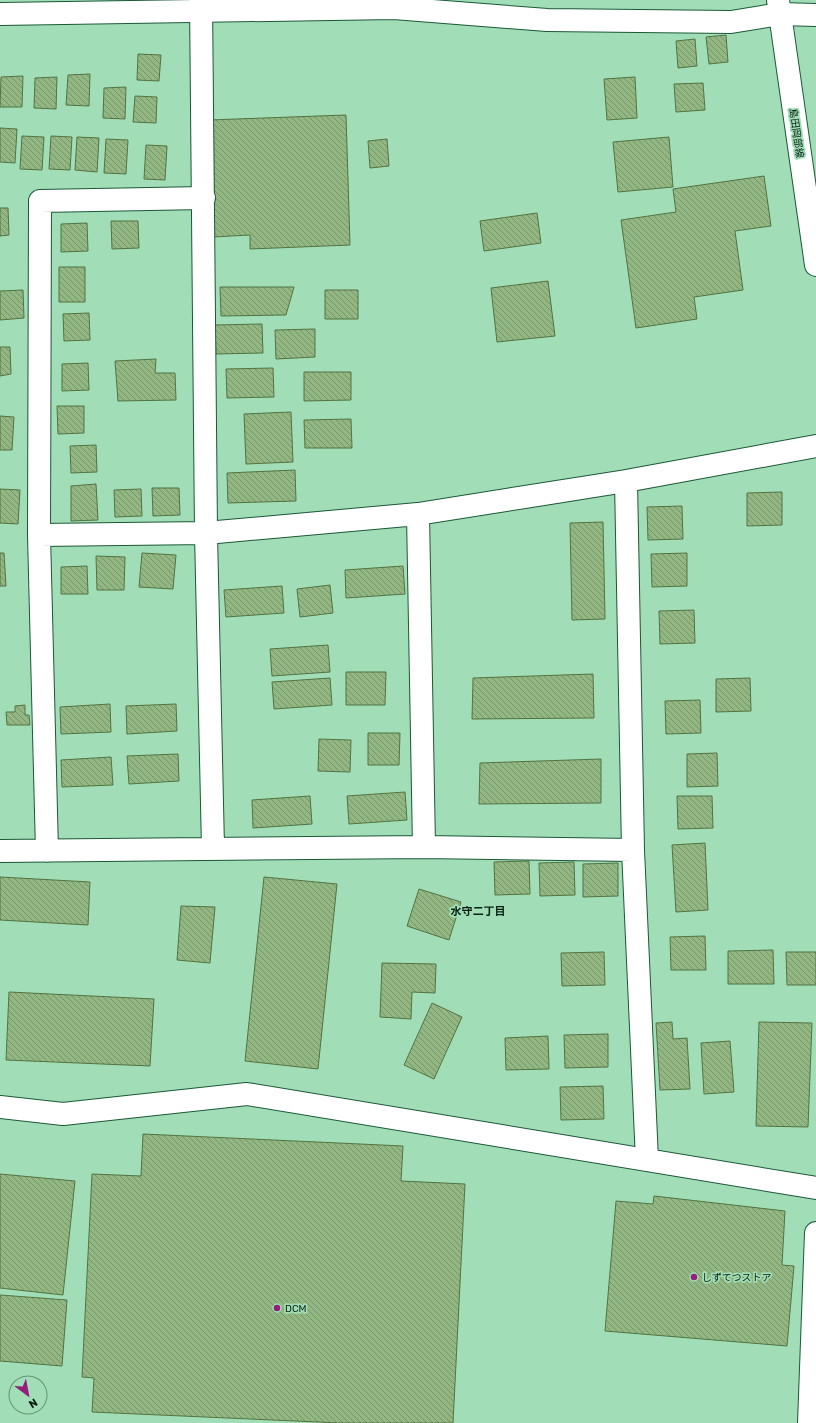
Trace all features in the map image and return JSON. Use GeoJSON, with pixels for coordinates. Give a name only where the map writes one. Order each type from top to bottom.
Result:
{"type":"FeatureCollection","features":[{"type":"Feature","properties":{"kind":"street"},"geometry":{"type":"LineString","coordinates":[[201,5],[206,533],[213,848]]}},
{"type":"Feature","properties":{"kind":"street"},"geometry":{"type":"LineString","coordinates":[[0,14],[201,5],[394,8],[548,20],[731,22],[779,7],[816,15]]}},
{"type":"Feature","properties":{"kind":"street","name":"島田岡部線"},"geometry":{"type":"LineString","coordinates":[[779,7],[816,265]]}},
{"type":"Feature","properties":{"kind":"street"},"geometry":{"type":"LineString","coordinates":[[47,851],[39,535],[40,201],[204,198]]}},
{"type":"Feature","properties":{"kind":"street"},"geometry":{"type":"LineString","coordinates":[[39,535],[206,533],[418,514],[626,481],[816,446]]}},
{"type":"Feature","properties":{"kind":"street"},"geometry":{"type":"LineString","coordinates":[[626,481],[633,850],[647,1160]]}},
{"type":"Feature","properties":{"kind":"street"},"geometry":{"type":"LineString","coordinates":[[418,514],[424,847]]}},
{"type":"Feature","properties":{"kind":"street"},"geometry":{"type":"LineString","coordinates":[[0,851],[424,847],[633,850]]}},
{"type":"Feature","properties":{"kind":"street"},"geometry":{"type":"LineString","coordinates":[[0,1107],[63,1114],[247,1094],[816,1188]]}},
{"type":"Feature","properties":{"kind":"street"},"geometry":{"type":"LineString","coordinates":[[809,1423],[816,1233]]}},
{"type":"Feature","properties":{"kind":"building"},"geometry":{"type":"Polygon","coordinates":[[[726,35],[728,62],[709,64],[706,37],[726,35]]]}},
{"type":"Feature","properties":{"kind":"building"},"geometry":{"type":"Polygon","coordinates":[[[695,39],[697,66],[678,68],[676,41],[695,39]]]}},
{"type":"Feature","properties":{"kind":"building"},"geometry":{"type":"Polygon","coordinates":[[[138,54],[161,55],[159,81],[137,80],[138,54]]]}},
{"type":"Feature","properties":{"kind":"building"},"geometry":{"type":"Polygon","coordinates":[[[90,74],[89,106],[66,105],[68,75],[90,74]]]}},
{"type":"Feature","properties":{"kind":"building"},"geometry":{"type":"Polygon","coordinates":[[[23,76],[22,107],[0,107],[1,77],[23,76]]]}},
{"type":"Feature","properties":{"kind":"building"},"geometry":{"type":"Polygon","coordinates":[[[57,77],[56,109],[34,108],[35,78],[57,77]]]}},
{"type":"Feature","properties":{"kind":"building"},"geometry":{"type":"Polygon","coordinates":[[[635,77],[637,118],[607,120],[604,79],[635,77]]]}},
{"type":"Feature","properties":{"kind":"building"},"geometry":{"type":"Polygon","coordinates":[[[703,83],[705,110],[676,112],[674,84],[703,83]]]}},
{"type":"Feature","properties":{"kind":"building"},"geometry":{"type":"Polygon","coordinates":[[[126,87],[125,119],[103,118],[104,88],[126,87]]]}},
{"type":"Feature","properties":{"kind":"building"},"geometry":{"type":"Polygon","coordinates":[[[135,96],[157,97],[156,123],[133,122],[135,96]]]}},
{"type":"Feature","properties":{"kind":"building"},"geometry":{"type":"Polygon","coordinates":[[[346,115],[350,245],[250,249],[250,235],[213,237],[209,120],[346,115]]]}},
{"type":"Feature","properties":{"kind":"building"},"geometry":{"type":"Polygon","coordinates":[[[0,128],[17,129],[15,163],[0,162],[0,128]]]}},
{"type":"Feature","properties":{"kind":"building"},"geometry":{"type":"Polygon","coordinates":[[[22,136],[44,137],[42,170],[20,169],[22,136]]]}},
{"type":"Feature","properties":{"kind":"building"},"geometry":{"type":"Polygon","coordinates":[[[51,136],[72,137],[70,170],[49,169],[51,136]]]}},
{"type":"Feature","properties":{"kind":"building"},"geometry":{"type":"Polygon","coordinates":[[[77,137],[99,138],[97,172],[75,170],[77,137]]]}},
{"type":"Feature","properties":{"kind":"building"},"geometry":{"type":"Polygon","coordinates":[[[669,137],[673,187],[618,192],[613,142],[669,137]]]}},
{"type":"Feature","properties":{"kind":"building"},"geometry":{"type":"Polygon","coordinates":[[[106,139],[128,140],[126,174],[104,173],[106,139]]]}},
{"type":"Feature","properties":{"kind":"building"},"geometry":{"type":"Polygon","coordinates":[[[387,139],[389,166],[370,168],[368,141],[387,139]]]}},
{"type":"Feature","properties":{"kind":"building"},"geometry":{"type":"Polygon","coordinates":[[[146,145],[167,146],[165,180],[144,179],[146,145]]]}},
{"type":"Feature","properties":{"kind":"building"},"geometry":{"type":"Polygon","coordinates":[[[764,176],[771,226],[735,231],[743,290],[694,297],[697,319],[636,328],[621,220],[676,212],[673,189],[764,176]]]}},
{"type":"Feature","properties":{"kind":"building"},"geometry":{"type":"Polygon","coordinates":[[[0,208],[8,208],[9,235],[0,236],[0,208]]]}},
{"type":"Feature","properties":{"kind":"building"},"geometry":{"type":"Polygon","coordinates":[[[537,213],[541,243],[484,251],[480,221],[537,213]]]}},
{"type":"Feature","properties":{"kind":"building"},"geometry":{"type":"Polygon","coordinates":[[[111,221],[138,221],[139,248],[112,249],[111,221]]]}},
{"type":"Feature","properties":{"kind":"building"},"geometry":{"type":"Polygon","coordinates":[[[87,223],[88,251],[61,252],[61,224],[87,223]]]}},
{"type":"Feature","properties":{"kind":"building"},"geometry":{"type":"Polygon","coordinates":[[[59,267],[85,267],[85,302],[59,302],[59,267]]]}},
{"type":"Feature","properties":{"kind":"building"},"geometry":{"type":"Polygon","coordinates":[[[548,281],[555,336],[497,342],[491,288],[548,281]]]}},
{"type":"Feature","properties":{"kind":"building"},"geometry":{"type":"Polygon","coordinates":[[[220,287],[294,287],[286,315],[221,316],[220,287]]]}},
{"type":"Feature","properties":{"kind":"building"},"geometry":{"type":"Polygon","coordinates":[[[23,290],[24,318],[0,320],[0,291],[23,290]]]}},
{"type":"Feature","properties":{"kind":"building"},"geometry":{"type":"Polygon","coordinates":[[[325,290],[358,290],[358,319],[325,319],[325,290]]]}},
{"type":"Feature","properties":{"kind":"building"},"geometry":{"type":"Polygon","coordinates":[[[89,313],[90,340],[64,341],[63,314],[89,313]]]}},
{"type":"Feature","properties":{"kind":"building"},"geometry":{"type":"Polygon","coordinates":[[[262,324],[263,353],[216,354],[215,325],[262,324]]]}},
{"type":"Feature","properties":{"kind":"building"},"geometry":{"type":"Polygon","coordinates":[[[315,329],[315,357],[276,359],[275,330],[315,329]]]}},
{"type":"Feature","properties":{"kind":"building"},"geometry":{"type":"Polygon","coordinates":[[[0,347],[10,347],[11,374],[0,376],[0,347]]]}},
{"type":"Feature","properties":{"kind":"building"},"geometry":{"type":"Polygon","coordinates":[[[156,359],[155,373],[175,373],[176,400],[118,401],[115,361],[156,359]]]}},
{"type":"Feature","properties":{"kind":"building"},"geometry":{"type":"Polygon","coordinates":[[[88,363],[89,390],[62,391],[62,364],[88,363]]]}},
{"type":"Feature","properties":{"kind":"building"},"geometry":{"type":"Polygon","coordinates":[[[273,368],[274,397],[227,398],[226,369],[273,368]]]}},
{"type":"Feature","properties":{"kind":"building"},"geometry":{"type":"Polygon","coordinates":[[[304,372],[351,372],[351,400],[304,401],[304,372]]]}},
{"type":"Feature","properties":{"kind":"building"},"geometry":{"type":"Polygon","coordinates":[[[57,406],[84,406],[84,433],[58,434],[57,406]]]}},
{"type":"Feature","properties":{"kind":"building"},"geometry":{"type":"Polygon","coordinates":[[[291,412],[293,462],[246,464],[244,414],[291,412]]]}},
{"type":"Feature","properties":{"kind":"building"},"geometry":{"type":"Polygon","coordinates":[[[0,416],[14,417],[12,450],[0,450],[0,416]]]}},
{"type":"Feature","properties":{"kind":"building"},"geometry":{"type":"Polygon","coordinates":[[[351,419],[352,448],[305,448],[304,420],[351,419]]]}},
{"type":"Feature","properties":{"kind":"building"},"geometry":{"type":"Polygon","coordinates":[[[96,445],[97,472],[71,473],[70,446],[96,445]]]}},
{"type":"Feature","properties":{"kind":"building"},"geometry":{"type":"Polygon","coordinates":[[[295,470],[296,501],[228,503],[227,473],[295,470]]]}},
{"type":"Feature","properties":{"kind":"building"},"geometry":{"type":"Polygon","coordinates":[[[96,484],[98,520],[71,521],[71,486],[96,484]]]}},
{"type":"Feature","properties":{"kind":"building"},"geometry":{"type":"Polygon","coordinates":[[[152,488],[179,488],[180,515],[153,516],[152,488]]]}},
{"type":"Feature","properties":{"kind":"building"},"geometry":{"type":"Polygon","coordinates":[[[0,489],[20,490],[18,524],[0,523],[0,489]]]}},
{"type":"Feature","properties":{"kind":"building"},"geometry":{"type":"Polygon","coordinates":[[[141,489],[142,516],[115,517],[114,490],[141,489]]]}},
{"type":"Feature","properties":{"kind":"building"},"geometry":{"type":"Polygon","coordinates":[[[782,492],[782,525],[747,526],[747,493],[782,492]]]}},
{"type":"Feature","properties":{"kind":"building"},"geometry":{"type":"Polygon","coordinates":[[[682,506],[683,539],[648,540],[647,507],[682,506]]]}},
{"type":"Feature","properties":{"kind":"building"},"geometry":{"type":"Polygon","coordinates":[[[603,522],[605,619],[572,620],[570,523],[603,522]]]}},
{"type":"Feature","properties":{"kind":"building"},"geometry":{"type":"Polygon","coordinates":[[[0,553],[4,553],[6,586],[0,586],[0,553]]]}},
{"type":"Feature","properties":{"kind":"building"},"geometry":{"type":"Polygon","coordinates":[[[142,553],[176,555],[173,589],[139,587],[142,553]]]}},
{"type":"Feature","properties":{"kind":"building"},"geometry":{"type":"Polygon","coordinates":[[[687,553],[687,586],[652,587],[651,554],[687,553]]]}},
{"type":"Feature","properties":{"kind":"building"},"geometry":{"type":"Polygon","coordinates":[[[96,556],[125,557],[124,590],[97,590],[96,556]]]}},
{"type":"Feature","properties":{"kind":"building"},"geometry":{"type":"Polygon","coordinates":[[[87,566],[88,594],[61,594],[61,567],[87,566]]]}},
{"type":"Feature","properties":{"kind":"building"},"geometry":{"type":"Polygon","coordinates":[[[403,566],[405,594],[346,598],[345,570],[403,566]]]}},
{"type":"Feature","properties":{"kind":"building"},"geometry":{"type":"Polygon","coordinates":[[[330,585],[333,613],[300,617],[297,589],[330,585]]]}},
{"type":"Feature","properties":{"kind":"building"},"geometry":{"type":"Polygon","coordinates":[[[282,586],[284,613],[226,617],[224,590],[282,586]]]}},
{"type":"Feature","properties":{"kind":"building"},"geometry":{"type":"Polygon","coordinates":[[[694,610],[695,643],[660,644],[659,611],[694,610]]]}},
{"type":"Feature","properties":{"kind":"building"},"geometry":{"type":"Polygon","coordinates":[[[328,645],[330,672],[272,676],[270,649],[328,645]]]}},
{"type":"Feature","properties":{"kind":"building"},"geometry":{"type":"Polygon","coordinates":[[[346,672],[386,672],[385,705],[346,705],[346,672]]]}},
{"type":"Feature","properties":{"kind":"building"},"geometry":{"type":"Polygon","coordinates":[[[593,674],[594,718],[472,719],[473,678],[593,674]]]}},
{"type":"Feature","properties":{"kind":"building"},"geometry":{"type":"Polygon","coordinates":[[[330,678],[332,705],[274,709],[272,682],[330,678]]]}},
{"type":"Feature","properties":{"kind":"building"},"geometry":{"type":"Polygon","coordinates":[[[750,678],[751,711],[716,712],[716,679],[750,678]]]}},
{"type":"Feature","properties":{"kind":"building"},"geometry":{"type":"Polygon","coordinates":[[[700,700],[701,733],[666,734],[665,701],[700,700]]]}},
{"type":"Feature","properties":{"kind":"building"},"geometry":{"type":"Polygon","coordinates":[[[110,704],[111,732],[61,734],[60,707],[110,704]]]}},
{"type":"Feature","properties":{"kind":"building"},"geometry":{"type":"Polygon","coordinates":[[[176,704],[177,731],[127,734],[126,706],[176,704]]]}},
{"type":"Feature","properties":{"kind":"building"},"geometry":{"type":"Polygon","coordinates":[[[25,705],[25,715],[29,715],[30,725],[7,725],[6,712],[15,712],[15,706],[25,705]]]}},
{"type":"Feature","properties":{"kind":"building"},"geometry":{"type":"Polygon","coordinates":[[[368,733],[400,733],[399,765],[368,765],[368,733]]]}},
{"type":"Feature","properties":{"kind":"building"},"geometry":{"type":"Polygon","coordinates":[[[319,739],[351,740],[350,772],[318,771],[319,739]]]}},
{"type":"Feature","properties":{"kind":"building"},"geometry":{"type":"Polygon","coordinates":[[[717,753],[718,786],[687,787],[687,754],[717,753]]]}},
{"type":"Feature","properties":{"kind":"building"},"geometry":{"type":"Polygon","coordinates":[[[178,754],[179,781],[129,784],[127,756],[178,754]]]}},
{"type":"Feature","properties":{"kind":"building"},"geometry":{"type":"Polygon","coordinates":[[[111,757],[113,785],[62,787],[61,760],[111,757]]]}},
{"type":"Feature","properties":{"kind":"building"},"geometry":{"type":"Polygon","coordinates":[[[601,759],[601,803],[479,804],[480,763],[601,759]]]}},
{"type":"Feature","properties":{"kind":"building"},"geometry":{"type":"Polygon","coordinates":[[[405,792],[407,820],[349,824],[347,796],[405,792]]]}},
{"type":"Feature","properties":{"kind":"building"},"geometry":{"type":"Polygon","coordinates":[[[310,796],[312,824],[253,828],[252,800],[310,796]]]}},
{"type":"Feature","properties":{"kind":"building"},"geometry":{"type":"Polygon","coordinates":[[[677,796],[712,796],[713,828],[678,829],[677,796]]]}},
{"type":"Feature","properties":{"kind":"building"},"geometry":{"type":"Polygon","coordinates":[[[705,843],[708,910],[676,912],[672,845],[705,843]]]}},
{"type":"Feature","properties":{"kind":"building"},"geometry":{"type":"Polygon","coordinates":[[[529,861],[530,894],[495,895],[494,862],[529,861]]]}},
{"type":"Feature","properties":{"kind":"building"},"geometry":{"type":"Polygon","coordinates":[[[574,862],[575,895],[540,896],[539,863],[574,862]]]}},
{"type":"Feature","properties":{"kind":"building"},"geometry":{"type":"Polygon","coordinates":[[[618,863],[618,896],[583,897],[583,864],[618,863]]]}},
{"type":"Feature","properties":{"kind":"building"},"geometry":{"type":"Polygon","coordinates":[[[0,877],[90,882],[88,925],[0,920],[0,877]]]}},
{"type":"Feature","properties":{"kind":"building"},"geometry":{"type":"Polygon","coordinates":[[[264,877],[337,884],[318,1069],[245,1061],[264,877]]]}},
{"type":"Feature","properties":{"kind":"building"},"geometry":{"type":"Polygon","coordinates":[[[419,889],[461,902],[449,940],[407,926],[419,889]]]}},
{"type":"Feature","properties":{"kind":"building"},"geometry":{"type":"Polygon","coordinates":[[[181,906],[215,907],[210,963],[177,960],[181,906]]]}},
{"type":"Feature","properties":{"kind":"building"},"geometry":{"type":"Polygon","coordinates":[[[705,936],[706,970],[671,970],[670,937],[705,936]]]}},
{"type":"Feature","properties":{"kind":"building"},"geometry":{"type":"Polygon","coordinates":[[[773,950],[774,984],[728,984],[728,951],[773,950]]]}},
{"type":"Feature","properties":{"kind":"building"},"geometry":{"type":"Polygon","coordinates":[[[604,952],[605,985],[562,986],[561,953],[604,952]]]}},
{"type":"Feature","properties":{"kind":"building"},"geometry":{"type":"Polygon","coordinates":[[[786,952],[816,952],[816,985],[787,985],[786,952]]]}},
{"type":"Feature","properties":{"kind":"building"},"geometry":{"type":"Polygon","coordinates":[[[382,963],[436,964],[435,993],[412,992],[411,1019],[380,1017],[382,963]]]}},
{"type":"Feature","properties":{"kind":"building"},"geometry":{"type":"Polygon","coordinates":[[[9,992],[154,999],[150,1066],[6,1060],[9,992]]]}},
{"type":"Feature","properties":{"kind":"building"},"geometry":{"type":"Polygon","coordinates":[[[432,1003],[462,1017],[434,1079],[404,1065],[432,1003]]]}},
{"type":"Feature","properties":{"kind":"building"},"geometry":{"type":"Polygon","coordinates":[[[672,1022],[673,1039],[687,1038],[690,1089],[660,1090],[656,1023],[672,1022]]]}},
{"type":"Feature","properties":{"kind":"building"},"geometry":{"type":"Polygon","coordinates":[[[759,1022],[812,1023],[808,1127],[756,1126],[759,1022]]]}},
{"type":"Feature","properties":{"kind":"building"},"geometry":{"type":"Polygon","coordinates":[[[608,1034],[608,1067],[565,1068],[564,1035],[608,1034]]]}},
{"type":"Feature","properties":{"kind":"building"},"geometry":{"type":"Polygon","coordinates":[[[548,1036],[549,1069],[506,1070],[505,1038],[548,1036]]]}},
{"type":"Feature","properties":{"kind":"building"},"geometry":{"type":"Polygon","coordinates":[[[730,1041],[734,1092],[704,1094],[701,1043],[730,1041]]]}},
{"type":"Feature","properties":{"kind":"building"},"geometry":{"type":"Polygon","coordinates":[[[603,1086],[604,1119],[561,1120],[560,1087],[603,1086]]]}},
{"type":"Feature","properties":{"kind":"building"},"geometry":{"type":"Polygon","coordinates":[[[143,1134],[403,1146],[401,1181],[465,1184],[453,1423],[340,1423],[92,1412],[94,1378],[82,1377],[92,1174],[141,1176],[143,1134]]]}},
{"type":"Feature","properties":{"kind":"building"},"geometry":{"type":"Polygon","coordinates":[[[0,1174],[75,1181],[63,1295],[0,1288],[0,1174]]]}},
{"type":"Feature","properties":{"kind":"building"},"geometry":{"type":"Polygon","coordinates":[[[654,1196],[785,1211],[782,1265],[794,1266],[787,1346],[605,1331],[616,1201],[653,1204],[654,1196]]]}},
{"type":"Feature","properties":{"kind":"building"},"geometry":{"type":"Polygon","coordinates":[[[0,1295],[67,1300],[62,1366],[0,1361],[0,1295]]]}},
{"type":"Feature","properties":{"kind":"place","name":"しずてつストア"},"geometry":{"type":"Point","coordinates":[694,1277]}},
{"type":"Feature","properties":{"kind":"place","name":"DCM"},"geometry":{"type":"Point","coordinates":[277,1308]}},
{"type":"Feature","properties":{"kind":"district","name":"水守二丁目"},"geometry":{"type":"Point","coordinates":[478,911]}}]}
